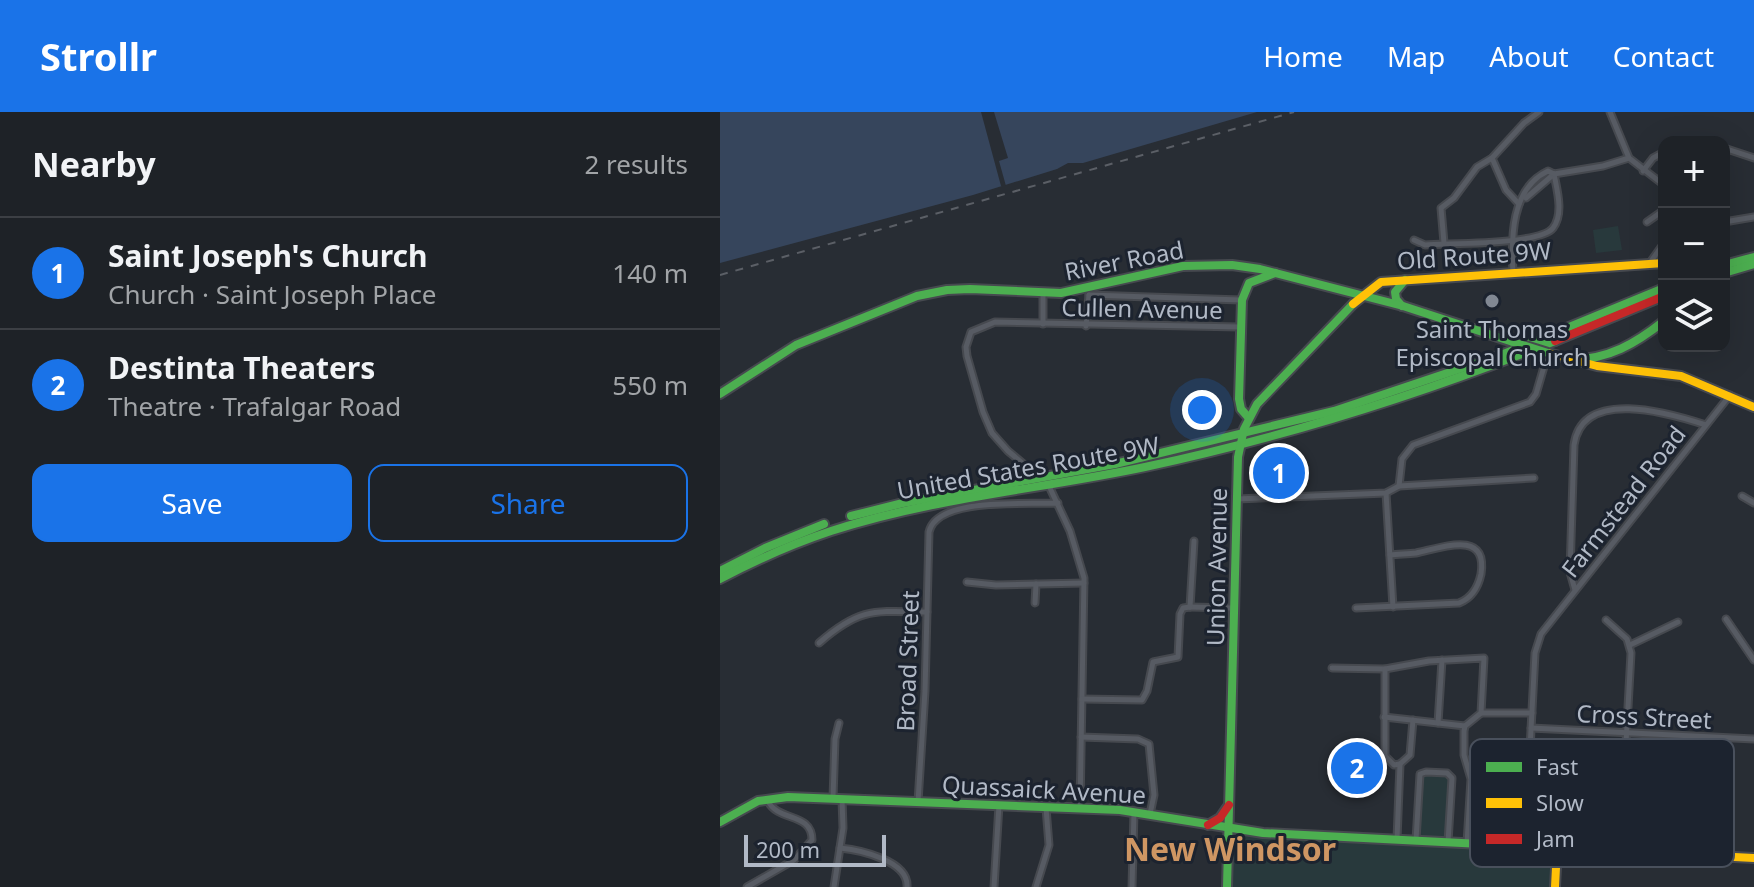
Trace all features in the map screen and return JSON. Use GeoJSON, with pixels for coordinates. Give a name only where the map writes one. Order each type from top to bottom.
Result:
{"type":"FeatureCollection","features":[{"type":"Feature","properties":{"kind":"main road"},"geometry":{"type":"LineString","coordinates":[[1730,259],[1754,257]]}},
{"type":"Feature","properties":{"kind":"main road"},"geometry":{"type":"LineString","coordinates":[[1730,263],[1754,257]]}},
{"type":"Feature","properties":{"kind":"main road","name":"Old Route 9W"},"geometry":{"type":"LineString","coordinates":[[1248,417],[1271,387],[1360,295],[1381,282],[1658,263]]}},
{"type":"Feature","properties":{"kind":"main road"},"geometry":{"type":"LineString","coordinates":[[1730,272],[1754,264]]}},
{"type":"Feature","properties":{"kind":"main road","name":"River Road"},"geometry":{"type":"LineString","coordinates":[[720,394],[796,345],[917,296],[970,289],[1043,293],[1090,291],[1183,266],[1232,265],[1276,273],[1403,306],[1571,360],[1607,368],[1681,376],[1754,407]]}},
{"type":"Feature","properties":{"kind":"main road"},"geometry":{"type":"LineString","coordinates":[[1248,417],[1241,409],[1239,399],[1242,300],[1249,283],[1276,273]]}},
{"type":"Feature","properties":{"kind":"main road"},"geometry":{"type":"LineString","coordinates":[[1403,306],[1394,292],[1398,284],[1405,280]]}},
{"type":"Feature","properties":{"kind":"main road","name":"United States Route 9W"},"geometry":{"type":"LineString","coordinates":[[720,571],[818,526],[886,506],[1115,464],[1242,435],[1418,388],[1658,291]]}},
{"type":"Feature","properties":{"kind":"main road","name":"United States Route 9W"},"geometry":{"type":"LineString","coordinates":[[720,579],[766,551],[878,516],[1049,486],[1239,445],[1528,353],[1658,299]]}},
{"type":"Feature","properties":{"kind":"main road"},"geometry":{"type":"LineString","coordinates":[[1571,360],[1598,359],[1624,351],[1658,326]]}},
{"type":"Feature","properties":{"kind":"main road","name":"Union Avenue"},"geometry":{"type":"LineString","coordinates":[[1227,887],[1239,445],[1248,417]]}},
{"type":"Feature","properties":{"kind":"main road","name":"Quassaick Avenue"},"geometry":{"type":"LineString","coordinates":[[720,822],[768,798],[837,798],[1134,812],[1263,833],[1470,843]]}},
{"type":"Feature","properties":{"kind":"main road"},"geometry":{"type":"LineString","coordinates":[[1208,825],[1220,818],[1230,805]]}},
{"type":"Feature","properties":{"kind":"main road","name":"Quassaick Avenue"},"geometry":{"type":"LineString","coordinates":[[1734,857],[1754,858]]}},
{"type":"Feature","properties":{"kind":"main road"},"geometry":{"type":"LineString","coordinates":[[1555,887],[1556,867]]}},
{"type":"Feature","properties":{"kind":"street"},"geometry":{"type":"LineString","coordinates":[[1444,243],[1441,208],[1457,194],[1477,167],[1492,158],[1528,119],[1539,112]]}},
{"type":"Feature","properties":{"kind":"street"},"geometry":{"type":"LineString","coordinates":[[1610,112],[1629,158],[1658,181]]}},
{"type":"Feature","properties":{"kind":"street"},"geometry":{"type":"LineString","coordinates":[[1730,150],[1754,158]]}},
{"type":"Feature","properties":{"kind":"street"},"geometry":{"type":"LineString","coordinates":[[1643,171],[1658,155]]}},
{"type":"Feature","properties":{"kind":"street"},"geometry":{"type":"LineString","coordinates":[[1492,158],[1506,190],[1519,204]]}},
{"type":"Feature","properties":{"kind":"street"},"geometry":{"type":"LineString","coordinates":[[1513,273],[1511,241],[1519,204],[1554,174],[1629,158]]}},
{"type":"Feature","properties":{"kind":"street"},"geometry":{"type":"LineString","coordinates":[[1414,240],[1425,245],[1542,237],[1553,229],[1559,208],[1554,174]]}},
{"type":"Feature","properties":{"kind":"street"},"geometry":{"type":"LineString","coordinates":[[1647,222],[1658,214]]}},
{"type":"Feature","properties":{"kind":"street"},"geometry":{"type":"LineString","coordinates":[[1730,221],[1754,217]]}},
{"type":"Feature","properties":{"kind":"street"},"geometry":{"type":"LineString","coordinates":[[1649,264],[1658,251]]}},
{"type":"Feature","properties":{"kind":"street"},"geometry":{"type":"LineString","coordinates":[[1086,326],[1090,291],[1242,300]]}},
{"type":"Feature","properties":{"kind":"street"},"geometry":{"type":"LineString","coordinates":[[1043,293],[1043,324]]}},
{"type":"Feature","properties":{"kind":"street","name":"Cullen Avenue"},"geometry":{"type":"LineString","coordinates":[[1049,486],[992,433],[983,412],[966,347],[971,332],[988,324],[1241,327]]}},
{"type":"Feature","properties":{"kind":"street"},"geometry":{"type":"LineString","coordinates":[[1399,486],[1402,459],[1413,445],[1530,402],[1536,394],[1548,353]]}},
{"type":"Feature","properties":{"kind":"street","name":"Farmstead Road"},"geometry":{"type":"LineString","coordinates":[[1532,713],[1535,653],[1544,629],[1730,395]]}},
{"type":"Feature","properties":{"kind":"street"},"geometry":{"type":"LineString","coordinates":[[1575,590],[1570,572],[1574,445],[1583,421],[1602,410],[1621,409],[1666,415],[1706,425]]}},
{"type":"Feature","properties":{"kind":"street"},"geometry":{"type":"LineString","coordinates":[[1237,499],[1386,493],[1399,486],[1534,478]]}},
{"type":"Feature","properties":{"kind":"street"},"geometry":{"type":"LineString","coordinates":[[1049,486],[1070,531],[1084,583],[1080,809]]}},
{"type":"Feature","properties":{"kind":"street"},"geometry":{"type":"LineString","coordinates":[[1386,493],[1393,607]]}},
{"type":"Feature","properties":{"kind":"street"},"geometry":{"type":"LineString","coordinates":[[1742,496],[1754,503]]}},
{"type":"Feature","properties":{"kind":"street","name":"Broad Street"},"geometry":{"type":"LineString","coordinates":[[918,802],[929,532],[932,522],[943,515],[977,507],[1005,503],[1058,503]]}},
{"type":"Feature","properties":{"kind":"street"},"geometry":{"type":"LineString","coordinates":[[1190,607],[1194,541]]}},
{"type":"Feature","properties":{"kind":"street"},"geometry":{"type":"LineString","coordinates":[[1356,608],[1450,605],[1464,601],[1477,587],[1481,559],[1477,550],[1466,545],[1390,555]]}},
{"type":"Feature","properties":{"kind":"street"},"geometry":{"type":"LineString","coordinates":[[967,582],[996,585],[1084,583]]}},
{"type":"Feature","properties":{"kind":"street"},"geometry":{"type":"LineString","coordinates":[[1035,603],[1036,584]]}},
{"type":"Feature","properties":{"kind":"street"},"geometry":{"type":"LineString","coordinates":[[1082,699],[1142,700],[1153,662],[1178,657],[1183,608],[1235,609]]}},
{"type":"Feature","properties":{"kind":"street"},"geometry":{"type":"LineString","coordinates":[[819,643],[841,624],[859,615],[927,612]]}},
{"type":"Feature","properties":{"kind":"street"},"geometry":{"type":"LineString","coordinates":[[1726,619],[1754,660]]}},
{"type":"Feature","properties":{"kind":"street"},"geometry":{"type":"LineString","coordinates":[[1606,620],[1630,645],[1627,739]]}},
{"type":"Feature","properties":{"kind":"street"},"geometry":{"type":"LineString","coordinates":[[1630,645],[1678,622]]}},
{"type":"Feature","properties":{"kind":"street"},"geometry":{"type":"LineString","coordinates":[[1332,668],[1385,669],[1415,662],[1484,658],[1481,713]]}},
{"type":"Feature","properties":{"kind":"street"},"geometry":{"type":"LineString","coordinates":[[1438,723],[1442,660]]}},
{"type":"Feature","properties":{"kind":"street"},"geometry":{"type":"LineString","coordinates":[[1385,669],[1385,756],[1394,765],[1410,757],[1413,720]]}},
{"type":"Feature","properties":{"kind":"street"},"geometry":{"type":"LineString","coordinates":[[1384,717],[1465,726],[1481,713],[1532,713],[1530,739]]}},
{"type":"Feature","properties":{"kind":"street"},"geometry":{"type":"LineString","coordinates":[[834,887],[844,819],[837,798],[839,723]]}},
{"type":"Feature","properties":{"kind":"street"},"geometry":{"type":"LineString","coordinates":[[1465,726],[1464,755],[1470,776]]}},
{"type":"Feature","properties":{"kind":"street","name":"Cross Street"},"geometry":{"type":"LineString","coordinates":[[1531,728],[1754,739]]}},
{"type":"Feature","properties":{"kind":"street"},"geometry":{"type":"LineString","coordinates":[[1081,737],[1138,739],[1149,744],[1154,795],[1150,814]]}},
{"type":"Feature","properties":{"kind":"street"},"geometry":{"type":"LineString","coordinates":[[1397,840],[1400,764]]}},
{"type":"Feature","properties":{"kind":"street"},"geometry":{"type":"LineString","coordinates":[[1416,841],[1420,774],[1436,772],[1447,773],[1452,778],[1448,843]]}},
{"type":"Feature","properties":{"kind":"street"},"geometry":{"type":"LineString","coordinates":[[1467,843],[1470,795]]}},
{"type":"Feature","properties":{"kind":"street"},"geometry":{"type":"LineString","coordinates":[[747,887],[794,860],[812,840],[811,829],[805,822],[772,809],[768,798]]}},
{"type":"Feature","properties":{"kind":"street"},"geometry":{"type":"LineString","coordinates":[[994,887],[999,805]]}},
{"type":"Feature","properties":{"kind":"street"},"geometry":{"type":"LineString","coordinates":[[1036,887],[1049,845],[1046,807]]}},
{"type":"Feature","properties":{"kind":"street"},"geometry":{"type":"LineString","coordinates":[[1132,887],[1134,812]]}},
{"type":"Feature","properties":{"kind":"street"},"geometry":{"type":"LineString","coordinates":[[840,848],[860,851],[897,865],[905,874],[907,887]]}},
{"type":"Feature","properties":{"kind":"shaded area"},"geometry":{"type":"Polygon","coordinates":[[[1618,226],[1622,250],[1596,253],[1593,230],[1618,226]]]}},
{"type":"Feature","properties":{"kind":"shaded area"},"geometry":{"type":"Polygon","coordinates":[[[1420,774],[1451,774],[1449,843],[1470,844],[1470,867],[1556,867],[1555,887],[1227,887],[1229,828],[1416,841],[1420,774]]]}},
{"type":"Feature","properties":{"kind":"water"},"geometry":{"type":"Polygon","coordinates":[[[720,112],[1257,112],[1083,163],[1068,163],[973,195],[720,263],[720,112]]]}},
{"type":"Feature","properties":{"kind":"pier"},"geometry":{"type":"Polygon","coordinates":[[[981,112],[994,112],[1008,158],[999,161],[1006,186],[1001,186],[981,112]]]}},
{"type":"Feature","properties":{"kind":"railway"},"geometry":{"type":"LineString","coordinates":[[720,275],[1294,112]]}},
{"type":"Feature","properties":{"kind":"traffic: fast"},"geometry":{"type":"LineString","coordinates":[[1730,263],[1754,257]]}},
{"type":"Feature","properties":{"kind":"traffic: fast"},"geometry":{"type":"LineString","coordinates":[[1730,271],[1754,264]]}},
{"type":"Feature","properties":{"kind":"traffic: fast"},"geometry":{"type":"LineString","coordinates":[[720,394],[796,345],[917,296],[970,289],[1061,293],[1183,266],[1232,265],[1260,269],[1403,306],[1513,342]]}},
{"type":"Feature","properties":{"kind":"traffic: fast"},"geometry":{"type":"LineString","coordinates":[[1248,417],[1241,409],[1239,399],[1242,300],[1249,283],[1275,273]]}},
{"type":"Feature","properties":{"kind":"traffic: fast"},"geometry":{"type":"LineString","coordinates":[[1402,306],[1395,292],[1405,280]]}},
{"type":"Feature","properties":{"kind":"traffic: fast"},"geometry":{"type":"LineString","coordinates":[[851,516],[903,503],[1115,464],[1334,411],[1501,355],[1658,290]]}},
{"type":"Feature","properties":{"kind":"traffic: fast"},"geometry":{"type":"LineString","coordinates":[[1227,887],[1238,457],[1244,429],[1257,404],[1353,304]]}},
{"type":"Feature","properties":{"kind":"traffic: fast"},"geometry":{"type":"LineString","coordinates":[[1571,360],[1597,357],[1621,349],[1658,326]]}},
{"type":"Feature","properties":{"kind":"traffic: fast"},"geometry":{"type":"LineString","coordinates":[[720,579],[788,547],[869,520],[947,502],[1145,467],[1249,442],[1404,396],[1555,341]]}},
{"type":"Feature","properties":{"kind":"traffic: fast"},"geometry":{"type":"LineString","coordinates":[[1513,342],[1548,353]]}},
{"type":"Feature","properties":{"kind":"traffic: fast"},"geometry":{"type":"LineString","coordinates":[[720,571],[765,548],[824,524]]}},
{"type":"Feature","properties":{"kind":"traffic: fast"},"geometry":{"type":"LineString","coordinates":[[720,822],[758,801],[788,797],[1120,810],[1263,833],[1470,843]]}},
{"type":"Feature","properties":{"kind":"traffic: slow"},"geometry":{"type":"LineString","coordinates":[[1353,304],[1381,282],[1658,263]]}},
{"type":"Feature","properties":{"kind":"traffic: slow"},"geometry":{"type":"LineString","coordinates":[[1548,353],[1597,366],[1681,376],[1754,407]]}},
{"type":"Feature","properties":{"kind":"traffic: slow"},"geometry":{"type":"LineString","coordinates":[[1734,857],[1754,858]]}},
{"type":"Feature","properties":{"kind":"traffic: slow"},"geometry":{"type":"LineString","coordinates":[[1555,887],[1556,867]]}},
{"type":"Feature","properties":{"kind":"traffic: jam"},"geometry":{"type":"LineString","coordinates":[[1555,341],[1658,298]]}},
{"type":"Feature","properties":{"kind":"traffic: jam"},"geometry":{"type":"LineString","coordinates":[[1208,825],[1220,818],[1229,805]]}},
{"type":"Feature","properties":{"kind":"place","name":"Saint Thomas Episcopal Church"},"geometry":{"type":"Point","coordinates":[1492,301]}},
{"type":"Feature","properties":{"kind":"place","name":"Saint Joseph's Church"},"geometry":{"type":"Point","coordinates":[1279,473]}},
{"type":"Feature","properties":{"kind":"place","name":"Destinta Theaters"},"geometry":{"type":"Point","coordinates":[1357,768]}},
{"type":"Feature","properties":{"kind":"district","name":"New Windsor"},"geometry":{"type":"Point","coordinates":[1230,848]}}]}
